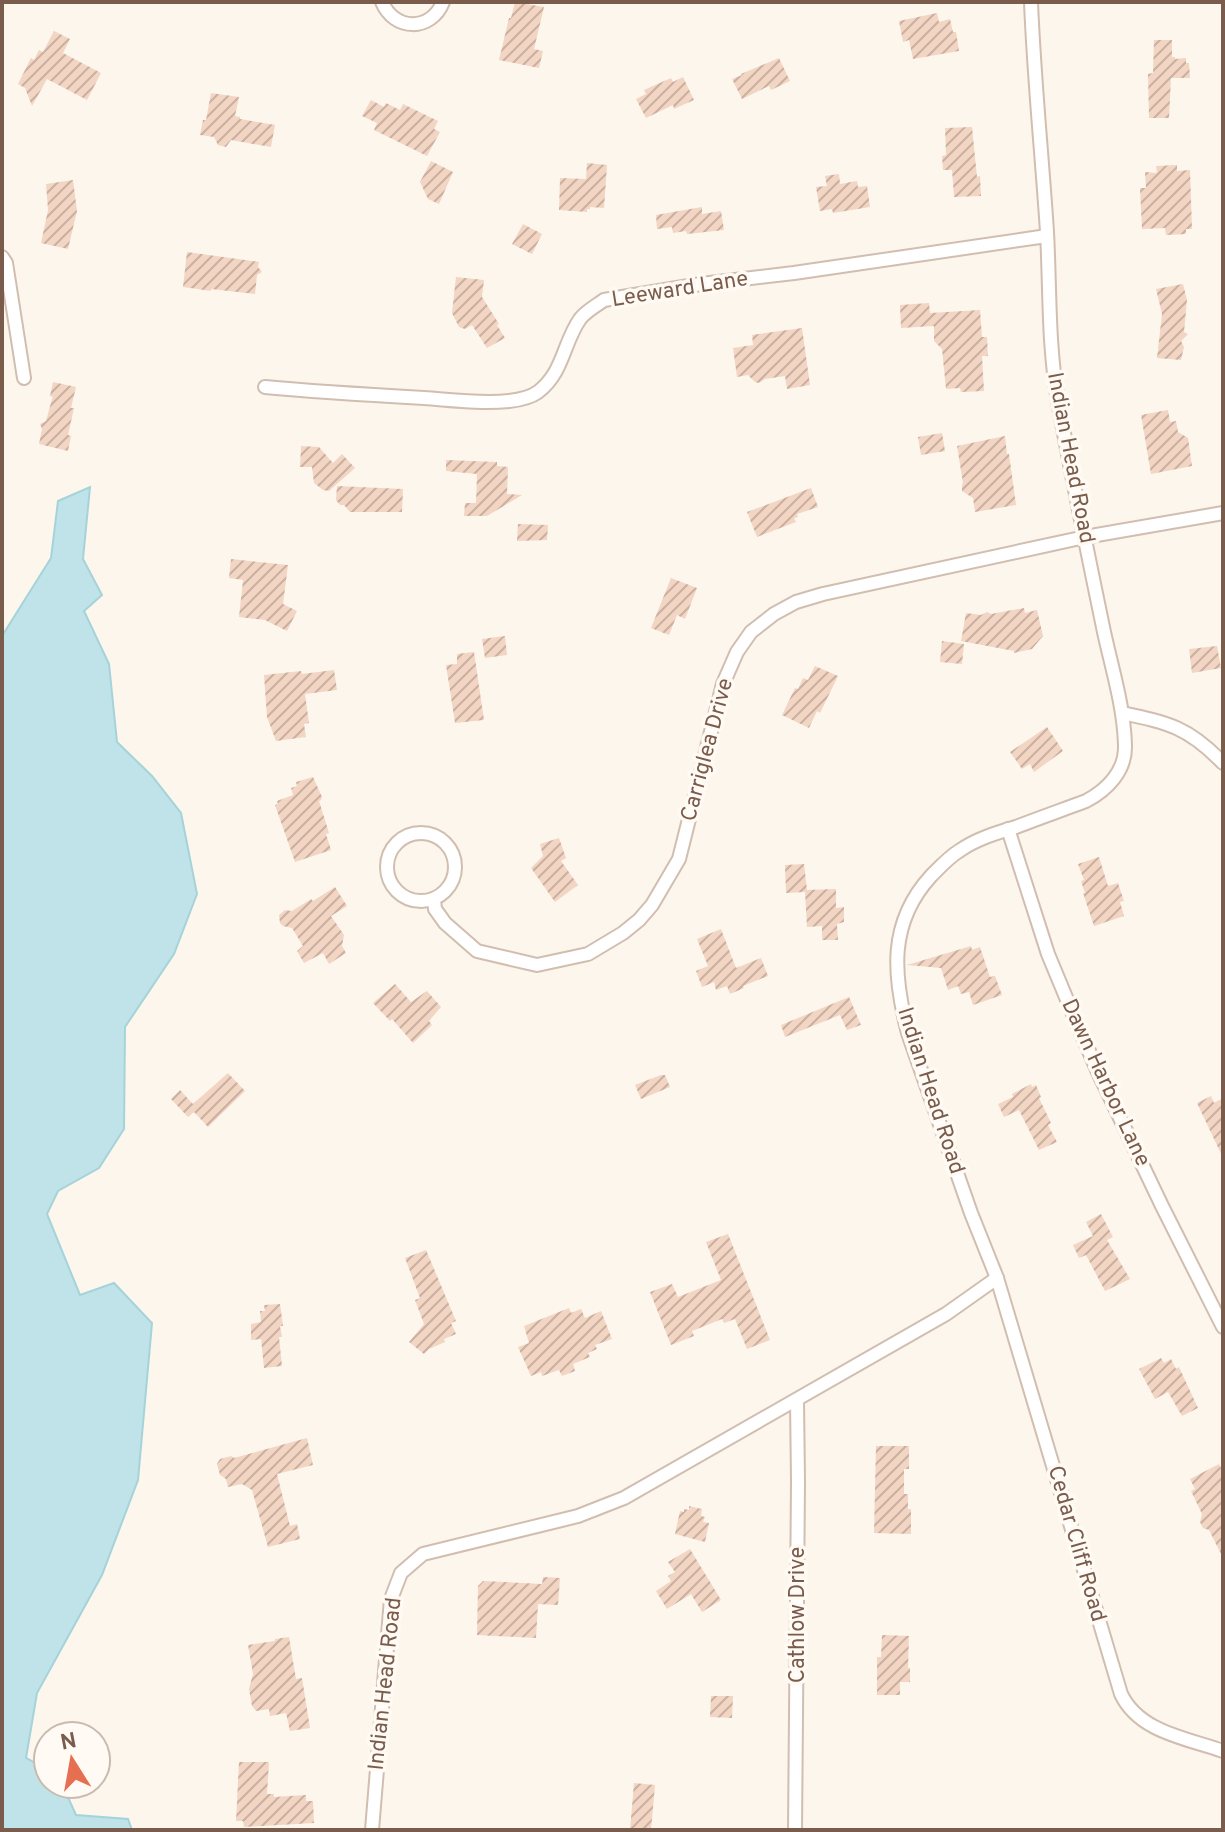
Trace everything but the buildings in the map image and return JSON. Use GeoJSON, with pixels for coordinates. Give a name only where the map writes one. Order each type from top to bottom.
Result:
{"type":"FeatureCollection","features":[{"type":"Feature","properties":{"kind":"street"},"geometry":{"type":"LineString","coordinates":[[382,2],[385,11],[395,20],[407,24],[419,24],[431,19],[443,2]]}},
{"type":"Feature","properties":{"kind":"street","name":"Indian Head Road"},"geometry":{"type":"LineString","coordinates":[[372,1830],[391,1599],[401,1573],[423,1554],[578,1516],[624,1498],[946,1314],[997,1278],[908,1033],[897,980],[897,948],[911,904],[921,887],[958,851],[983,838],[1098,795],[1120,768],[1126,749],[1122,713],[1053,367],[1031,2]]}},
{"type":"Feature","properties":{"kind":"street","name":"Leeward Lane"},"geometry":{"type":"LineString","coordinates":[[265,387],[320,393],[511,401],[536,394],[549,381],[559,369],[581,318],[604,300],[1047,236]]}},
{"type":"Feature","properties":{"kind":"street"},"geometry":{"type":"LineString","coordinates":[[2,257],[6,263],[24,378]]}},
{"type":"Feature","properties":{"kind":"street","name":"Carriglea Drive"},"geometry":{"type":"LineString","coordinates":[[434,900],[435,909],[445,923],[477,951],[537,965],[588,954],[639,920],[652,905],[679,859],[723,684],[737,652],[751,632],[774,614],[796,602],[823,594],[1085,537],[1223,513]]}},
{"type":"Feature","properties":{"kind":"street"},"geometry":{"type":"LineString","coordinates":[[1122,713],[1180,728],[1196,737],[1223,763]]}},
{"type":"Feature","properties":{"kind":"street","name":"Dawn Harbor Lane"},"geometry":{"type":"LineString","coordinates":[[1008,829],[1048,954],[1075,1020],[1223,1327]]}},
{"type":"Feature","properties":{"kind":"street"},"geometry":{"type":"LineString","coordinates":[[424,833],[438,837],[450,848],[456,862],[454,877],[447,891],[434,900],[419,902],[404,897],[392,887],[387,872],[388,857],[396,844],[408,835],[424,833]]}},
{"type":"Feature","properties":{"kind":"street","name":"Cedar Cliff Road"},"geometry":{"type":"LineString","coordinates":[[997,1278],[1126,1705],[1138,1718],[1153,1727],[1223,1751]]}},
{"type":"Feature","properties":{"kind":"street","name":"Cathlow Drive"},"geometry":{"type":"LineString","coordinates":[[795,1830],[797,1401]]}},
{"type":"Feature","properties":{"kind":"water"},"geometry":{"type":"Polygon","coordinates":[[[90,487],[83,559],[102,595],[84,611],[109,664],[117,742],[152,776],[181,813],[197,894],[174,954],[125,1027],[124,1129],[99,1168],[58,1191],[47,1214],[80,1295],[114,1283],[152,1323],[138,1480],[102,1575],[37,1693],[26,1758],[32,1761],[32,1800],[69,1800],[76,1815],[128,1819],[132,1830],[2,1830],[2,636],[51,558],[58,501],[90,487]]]}}]}
